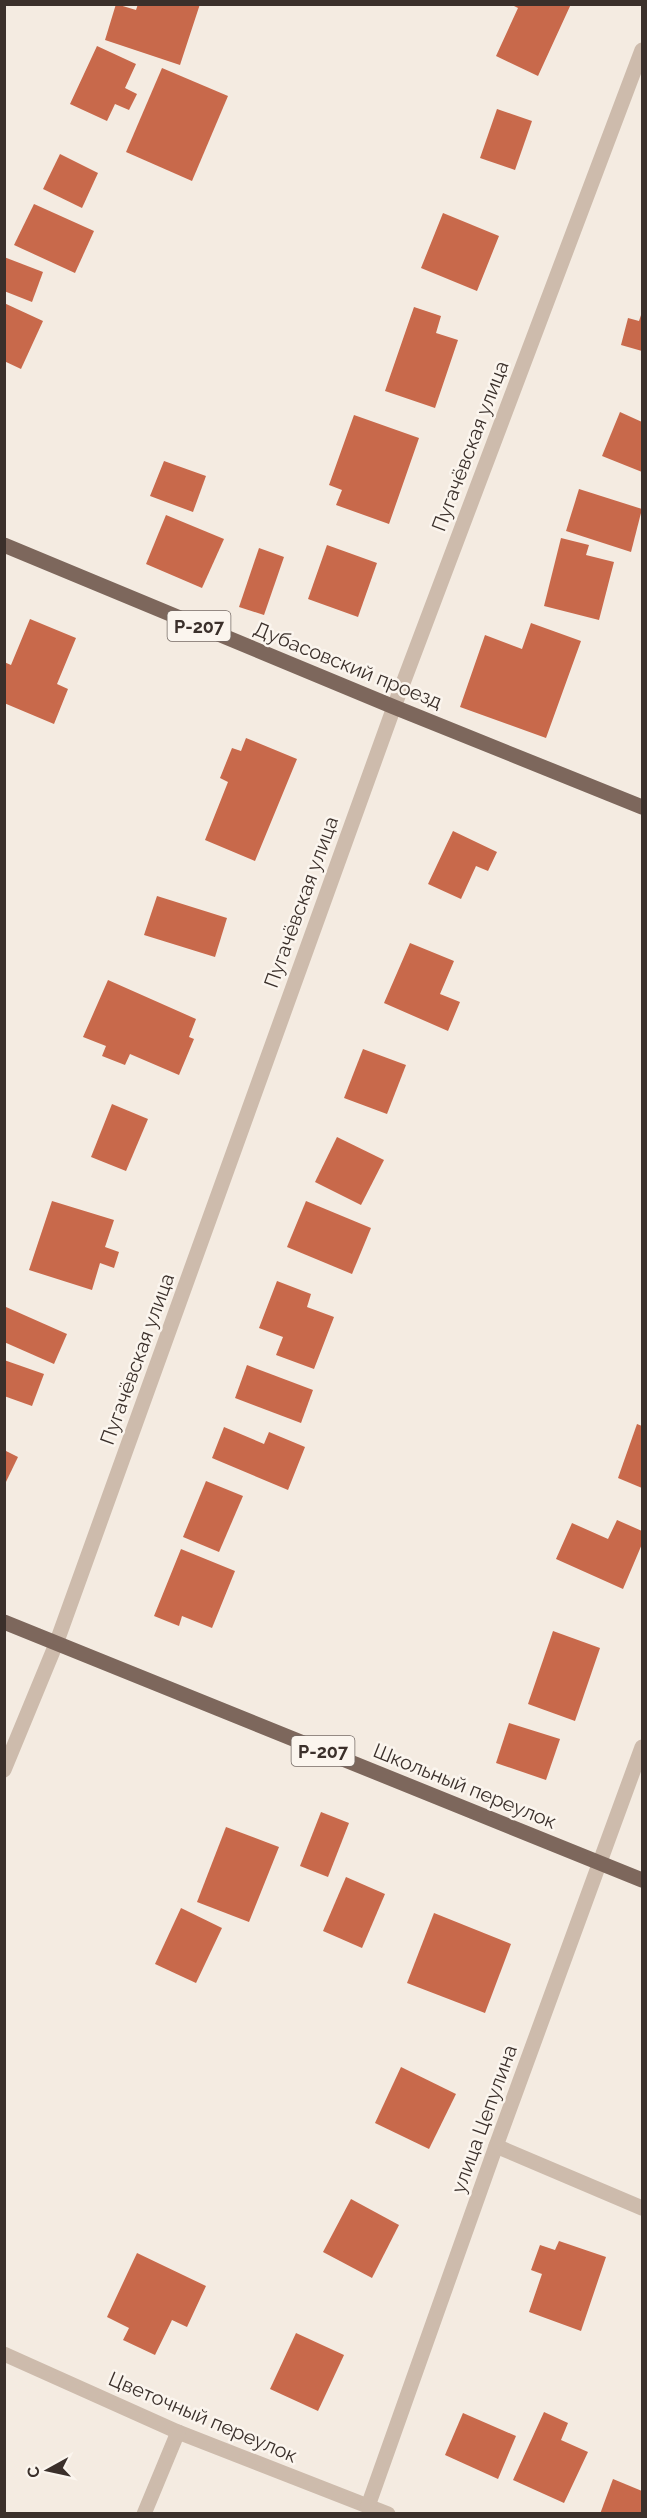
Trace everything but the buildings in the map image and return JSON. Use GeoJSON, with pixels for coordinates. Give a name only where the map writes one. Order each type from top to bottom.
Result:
{"type":"FeatureCollection","features":[{"type":"Feature","properties":{"kind":"main road","name":"Дубасовский проезд"},"geometry":{"type":"LineString","coordinates":[[4,545],[642,807]]}},
{"type":"Feature","properties":{"kind":"main road","name":"Школьный переулок"},"geometry":{"type":"LineString","coordinates":[[4,1622],[642,1880]]}},
{"type":"Feature","properties":{"kind":"street","name":"Пугачёвская улица"},"geometry":{"type":"LineString","coordinates":[[4,1770],[57,1644],[394,707],[642,50]]}},
{"type":"Feature","properties":{"kind":"street","name":"улица Цепулина"},"geometry":{"type":"LineString","coordinates":[[368,2506],[496,2146],[642,1747]]}},
{"type":"Feature","properties":{"kind":"street"},"geometry":{"type":"LineString","coordinates":[[496,2146],[642,2208]]}},
{"type":"Feature","properties":{"kind":"street","name":"Цветочный переулок"},"geometry":{"type":"LineString","coordinates":[[4,2354],[178,2432],[388,2514]]}},
{"type":"Feature","properties":{"kind":"street"},"geometry":{"type":"LineString","coordinates":[[144,2514],[178,2432]]}}]}
